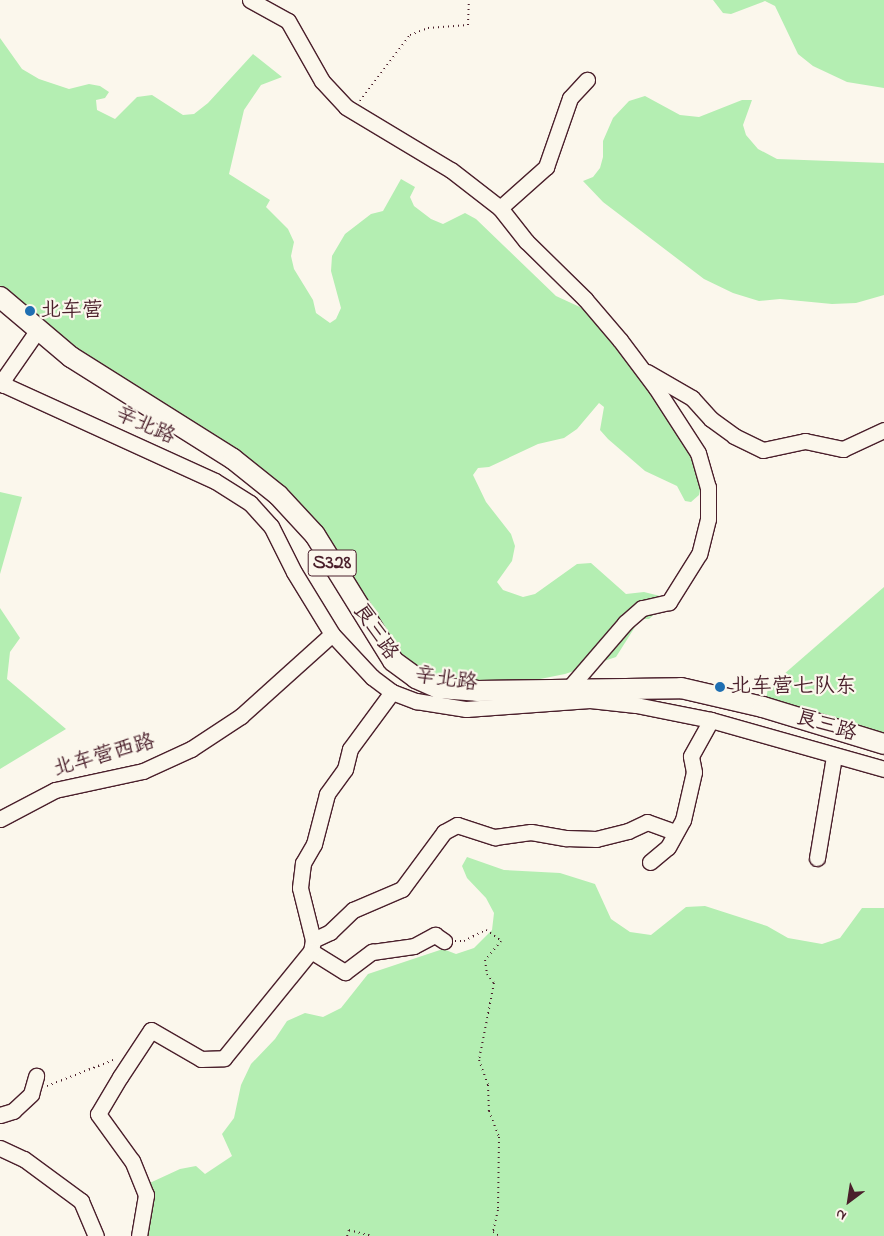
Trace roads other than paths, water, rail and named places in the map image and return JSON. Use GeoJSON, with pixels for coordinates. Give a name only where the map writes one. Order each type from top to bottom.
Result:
{"type":"FeatureCollection","features":[{"type":"Feature","properties":{"kind":"main road","name":"良三路"},"geometry":{"type":"LineString","coordinates":[[0,297],[71,357],[233,460],[278,495],[315,535],[372,630],[400,668],[425,683],[448,689],[681,688],[763,707],[884,744]]}},
{"type":"Feature","properties":{"kind":"street"},"geometry":{"type":"LineString","coordinates":[[250,0],[288,21],[322,82],[353,111],[451,170],[500,208],[526,241],[585,299],[642,369],[698,453],[708,487],[708,519],[699,554],[669,602],[642,608],[624,623],[569,688]]}},
{"type":"Feature","properties":{"kind":"street"},"geometry":{"type":"LineString","coordinates":[[500,208],[546,167],[570,98],[587,80]]}},
{"type":"Feature","properties":{"kind":"street"},"geometry":{"type":"LineString","coordinates":[[2,384],[38,331]]}},
{"type":"Feature","properties":{"kind":"street"},"geometry":{"type":"LineString","coordinates":[[642,369],[692,398],[711,419],[734,436],[763,450],[805,441],[843,449],[884,430]]}},
{"type":"Feature","properties":{"kind":"street","name":"辛北路"},"geometry":{"type":"LineString","coordinates":[[2,384],[215,481],[250,503],[271,526],[294,572],[332,634],[372,677],[392,692],[416,701],[466,709],[590,700],[636,705],[712,720],[884,769]]}},
{"type":"Feature","properties":{"kind":"street","name":"北车营西路"},"geometry":{"type":"LineString","coordinates":[[0,819],[56,790],[143,770],[191,749],[241,716],[332,634]]}},
{"type":"Feature","properties":{"kind":"street"},"geometry":{"type":"LineString","coordinates":[[392,692],[350,749],[345,769],[327,794],[314,844],[302,863],[300,888],[312,946],[345,972],[372,952],[414,946],[434,935],[444,941]]}},
{"type":"Feature","properties":{"kind":"street"},"geometry":{"type":"LineString","coordinates":[[650,862],[668,847],[691,796],[694,772],[691,756],[712,720]]}},
{"type":"Feature","properties":{"kind":"street"},"geometry":{"type":"LineString","coordinates":[[817,858],[834,756]]}},
{"type":"Feature","properties":{"kind":"street"},"geometry":{"type":"LineString","coordinates":[[139,1236],[146,1195],[132,1161],[98,1114],[151,1030],[201,1059],[224,1058],[312,946],[353,910],[402,889],[444,832],[457,825],[495,837],[531,832],[596,840],[628,831],[647,822],[674,832]]}},
{"type":"Feature","properties":{"kind":"street"},"geometry":{"type":"LineString","coordinates":[[0,1115],[13,1111],[31,1094],[36,1076]]}},
{"type":"Feature","properties":{"kind":"street"},"geometry":{"type":"LineString","coordinates":[[0,1148],[24,1159],[81,1201],[96,1236]]}},
{"type":"Feature","properties":{"kind":"place","name":"北车营"},"geometry":{"type":"Point","coordinates":[30,311]}},
{"type":"Feature","properties":{"kind":"place","name":"北车营七队东"},"geometry":{"type":"Point","coordinates":[720,687]}}]}
